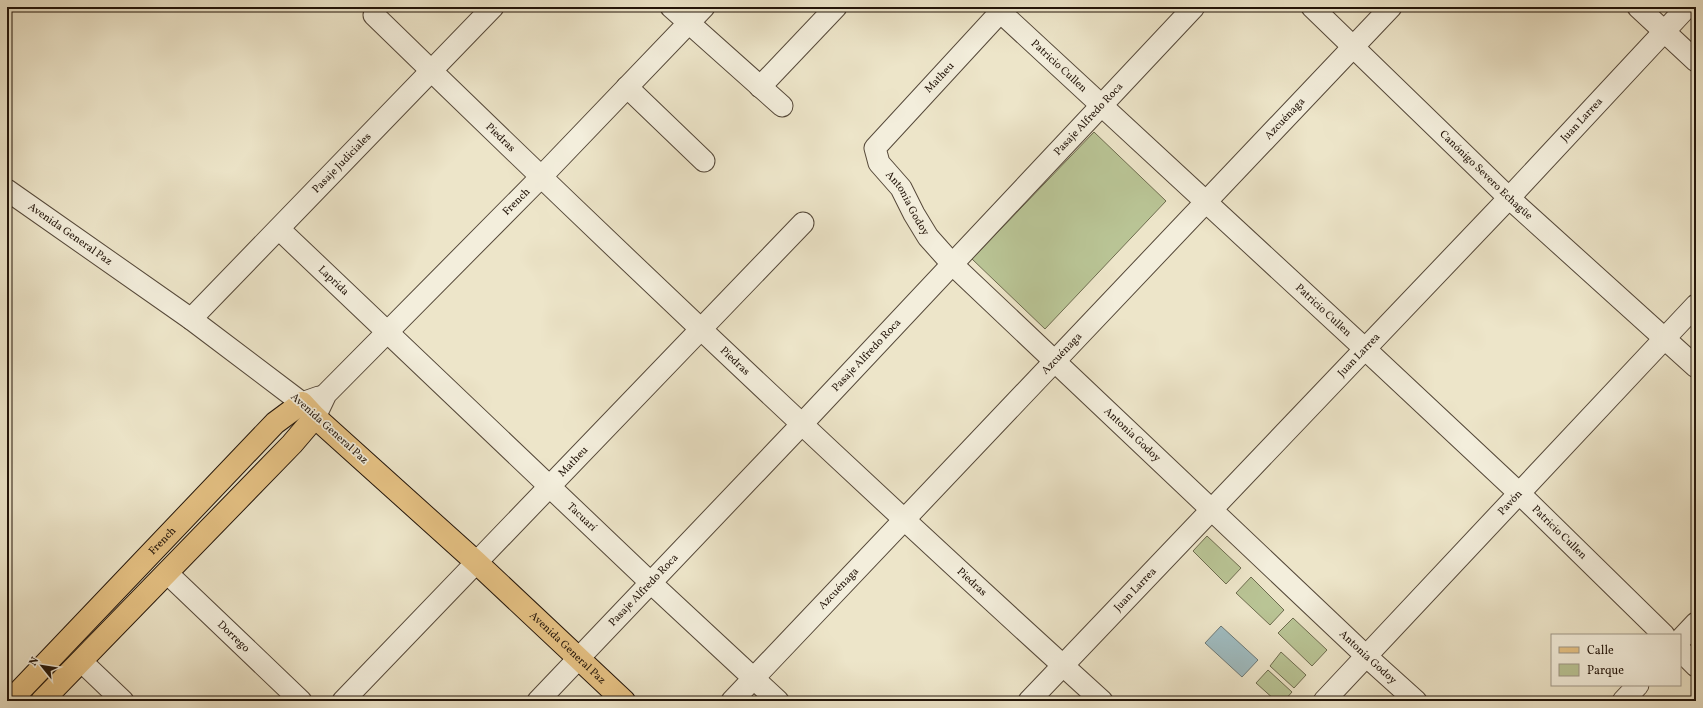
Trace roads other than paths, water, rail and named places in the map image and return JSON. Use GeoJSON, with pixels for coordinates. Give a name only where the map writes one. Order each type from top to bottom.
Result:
{"type":"FeatureCollection","features":[{"type":"Feature","properties":{"kind":"main road","name":"Avenida General Paz"},"geometry":{"type":"LineString","coordinates":[[309,410],[476,562],[624,701]]}},
{"type":"Feature","properties":{"kind":"main road","name":"French"},"geometry":{"type":"LineString","coordinates":[[42,701],[167,573],[309,410]]}},
{"type":"Feature","properties":{"kind":"main road","name":"French"},"geometry":{"type":"LineString","coordinates":[[10,701],[275,423],[309,410]]}},
{"type":"Feature","properties":{"kind":"street","name":"Pasaje Judiciales"},"geometry":{"type":"LineString","coordinates":[[191,319],[493,7]]}},
{"type":"Feature","properties":{"kind":"street"},"geometry":{"type":"LineString","coordinates":[[671,7],[782,106]]}},
{"type":"Feature","properties":{"kind":"street","name":"French"},"geometry":{"type":"LineString","coordinates":[[309,410],[541,177],[704,7]]}},
{"type":"Feature","properties":{"kind":"street"},"geometry":{"type":"LineString","coordinates":[[760,87],[836,7]]}},
{"type":"Feature","properties":{"kind":"street","name":"Pasaje Alfredo Roca"},"geometry":{"type":"LineString","coordinates":[[538,701],[953,265],[1194,7]]}},
{"type":"Feature","properties":{"kind":"street","name":"Canónigo Severo Echagüe"},"geometry":{"type":"LineString","coordinates":[[1312,7],[1509,198],[1666,338],[1696,367]]}},
{"type":"Feature","properties":{"kind":"street","name":"Azcuénaga"},"geometry":{"type":"LineString","coordinates":[[732,701],[1391,7]]}},
{"type":"Feature","properties":{"kind":"street"},"geometry":{"type":"LineString","coordinates":[[1638,7],[1696,61]]}},
{"type":"Feature","properties":{"kind":"street","name":"Juan Larrea"},"geometry":{"type":"LineString","coordinates":[[1029,701],[1364,348],[1509,198],[1687,7]]}},
{"type":"Feature","properties":{"kind":"street","name":"Patricio Cullen"},"geometry":{"type":"LineString","coordinates":[[1000,9],[1520,494],[1663,634]]}},
{"type":"Feature","properties":{"kind":"street","name":"Matheu"},"geometry":{"type":"LineString","coordinates":[[875,148],[1000,9]]}},
{"type":"Feature","properties":{"kind":"street","name":"Piedras"},"geometry":{"type":"LineString","coordinates":[[374,16],[541,177],[904,520],[1102,701]]}},
{"type":"Feature","properties":{"kind":"street"},"geometry":{"type":"LineString","coordinates":[[627,87],[704,161]]}},
{"type":"Feature","properties":{"kind":"street","name":"Antonia Godoy"},"geometry":{"type":"LineString","coordinates":[[875,148],[880,162],[901,188],[928,237],[953,265],[1053,362],[1366,656],[1416,701]]}},
{"type":"Feature","properties":{"kind":"street","name":"Avenida General Paz"},"geometry":{"type":"LineString","coordinates":[[7,190],[191,319],[309,410]]}},
{"type":"Feature","properties":{"kind":"street","name":"Matheu"},"geometry":{"type":"LineString","coordinates":[[343,701],[476,562],[551,487],[803,223]]}},
{"type":"Feature","properties":{"kind":"street","name":"Laprida"},"geometry":{"type":"LineString","coordinates":[[279,229],[387,332]]}},
{"type":"Feature","properties":{"kind":"street","name":"Pavón"},"geometry":{"type":"LineString","coordinates":[[1324,701],[1696,305]]}},
{"type":"Feature","properties":{"kind":"street","name":"Tacuarí"},"geometry":{"type":"LineString","coordinates":[[387,332],[651,583],[778,701]]}},
{"type":"Feature","properties":{"kind":"street","name":"Dorrego"},"geometry":{"type":"LineString","coordinates":[[167,573],[301,701]]}},
{"type":"Feature","properties":{"kind":"street"},"geometry":{"type":"LineString","coordinates":[[1681,639],[1696,623]]}},
{"type":"Feature","properties":{"kind":"street"},"geometry":{"type":"LineString","coordinates":[[1681,651],[1696,666]]}},
{"type":"Feature","properties":{"kind":"street"},"geometry":{"type":"LineString","coordinates":[[81,661],[123,701]]}},
{"type":"Feature","properties":{"kind":"street"},"geometry":{"type":"LineString","coordinates":[[1623,701],[1637,686]]}},
{"type":"Feature","properties":{"kind":"water"},"geometry":{"type":"Polygon","coordinates":[[[1221,626],[1258,660],[1242,677],[1205,643],[1221,626]]]}}]}
